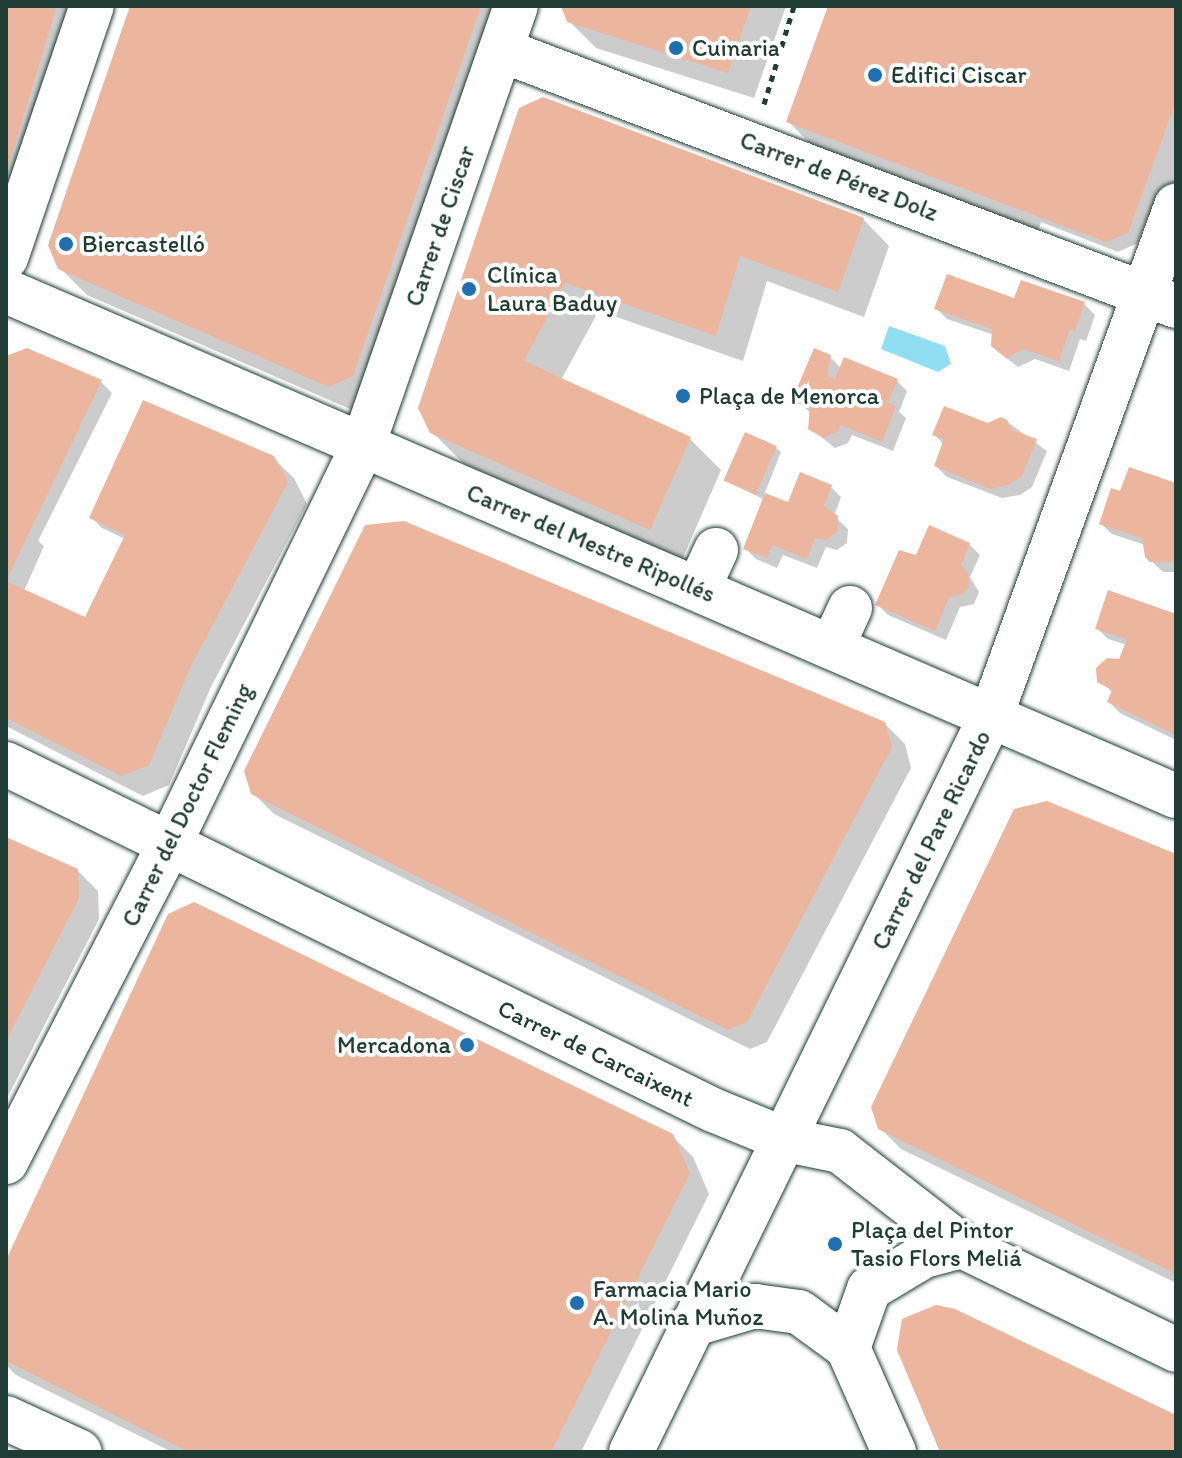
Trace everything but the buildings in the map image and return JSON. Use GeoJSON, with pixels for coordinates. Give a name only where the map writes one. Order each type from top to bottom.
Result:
{"type":"FeatureCollection","features":[{"type":"Feature","properties":{"kind":"street"},"geometry":{"type":"LineString","coordinates":[[6,258],[92,6]]}},
{"type":"Feature","properties":{"kind":"street","name":"Carrer de Ciscar"},"geometry":{"type":"LineString","coordinates":[[363,445],[516,6]]}},
{"type":"Feature","properties":{"kind":"street","name":"Carrer de Pérez Dolz"},"geometry":{"type":"LineString","coordinates":[[501,50],[1160,300]]}},
{"type":"Feature","properties":{"kind":"street","name":"Carrer del Pare Ricardo"},"geometry":{"type":"LineString","coordinates":[[631,1452],[991,716],[1160,300],[1176,206]]}},
{"type":"Feature","properties":{"kind":"street","name":"Carrer del Mestre Ripollés"},"geometry":{"type":"LineString","coordinates":[[6,291],[1176,796]]}},
{"type":"Feature","properties":{"kind":"street","name":"Carrer del Doctor Fleming"},"geometry":{"type":"LineString","coordinates":[[6,1162],[169,845],[363,445]]}},
{"type":"Feature","properties":{"kind":"street"},"geometry":{"type":"LineString","coordinates":[[698,589],[716,550]]}},
{"type":"Feature","properties":{"kind":"street"},"geometry":{"type":"LineString","coordinates":[[832,647],[850,608]]}},
{"type":"Feature","properties":{"kind":"street","name":"Carrer de Carcaixent"},"geometry":{"type":"LineString","coordinates":[[6,764],[713,1110],[786,1140],[840,1151],[962,1246],[1176,1350]]}},
{"type":"Feature","properties":{"kind":"street"},"geometry":{"type":"LineString","coordinates":[[848,1348],[869,1289],[924,1256],[962,1246]]}},
{"type":"Feature","properties":{"kind":"street"},"geometry":{"type":"LineString","coordinates":[[691,1325],[755,1306],[799,1312],[848,1348],[894,1452]]}},
{"type":"Feature","properties":{"kind":"street"},"geometry":{"type":"LineString","coordinates":[[6,1418],[80,1452]]}},
{"type":"Feature","properties":{"kind":"path"},"geometry":{"type":"LineString","coordinates":[[752,143],[794,6]]}},
{"type":"Feature","properties":{"kind":"water"},"geometry":{"type":"Polygon","coordinates":[[[889,326],[945,346],[951,364],[938,372],[881,349],[889,326]]]}},
{"type":"Feature","properties":{"kind":"place","name":"Cuinaria"},"geometry":{"type":"Point","coordinates":[676,48]}},
{"type":"Feature","properties":{"kind":"place","name":"Edifici Ciscar"},"geometry":{"type":"Point","coordinates":[875,75]}},
{"type":"Feature","properties":{"kind":"place","name":"Biercastelló"},"geometry":{"type":"Point","coordinates":[66,244]}},
{"type":"Feature","properties":{"kind":"place","name":"Clínica Laura Baduy"},"geometry":{"type":"Point","coordinates":[469,289]}},
{"type":"Feature","properties":{"kind":"place","name":"Plaça de Menorca"},"geometry":{"type":"Point","coordinates":[683,396]}},
{"type":"Feature","properties":{"kind":"place","name":"Mercadona"},"geometry":{"type":"Point","coordinates":[467,1045]}},
{"type":"Feature","properties":{"kind":"place","name":"Plaça del Pintor Tasio Flors Meliá"},"geometry":{"type":"Point","coordinates":[835,1244]}},
{"type":"Feature","properties":{"kind":"place","name":"Farmacia Mario A. Molina Muñoz"},"geometry":{"type":"Point","coordinates":[577,1303]}}]}
